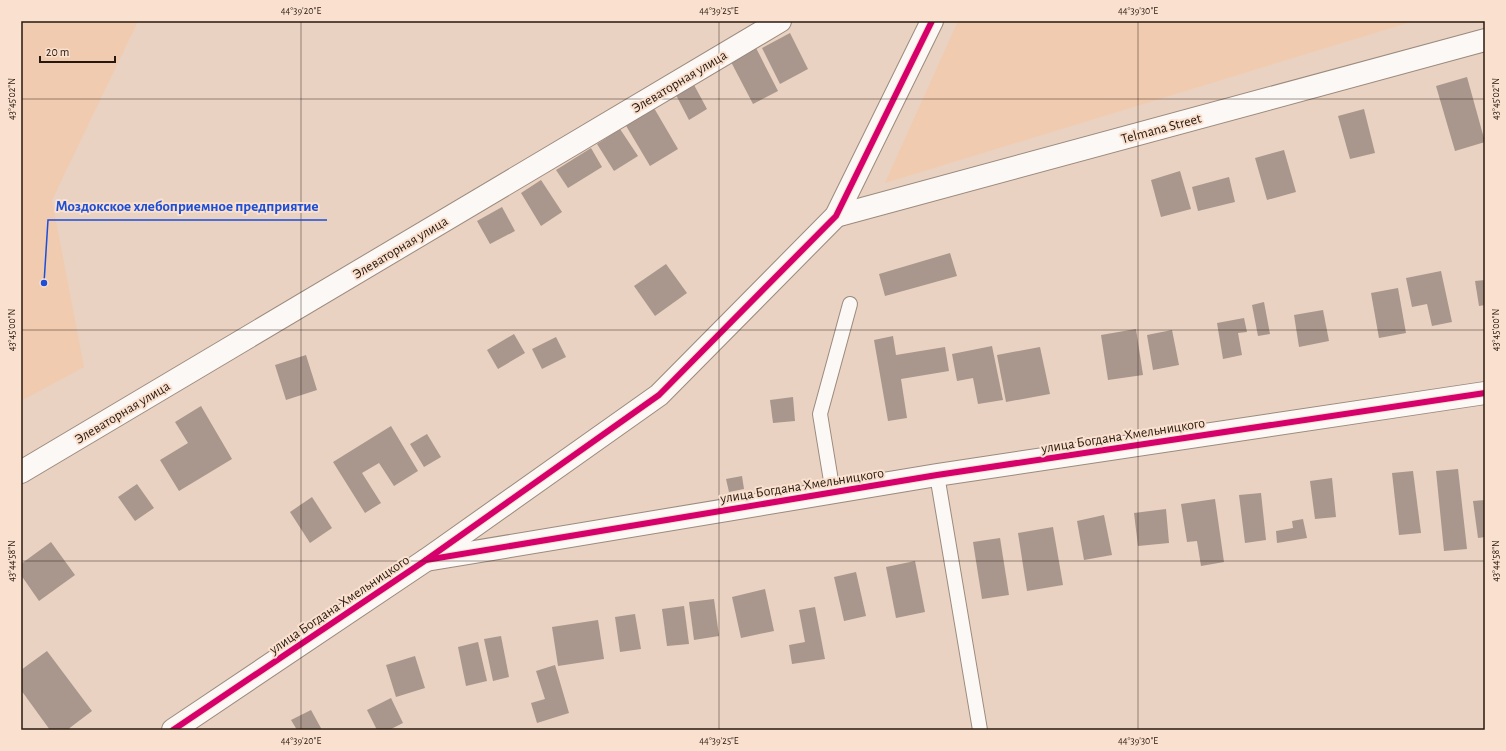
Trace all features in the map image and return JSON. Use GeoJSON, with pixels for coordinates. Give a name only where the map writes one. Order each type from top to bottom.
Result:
{"type":"FeatureCollection","features":[{"type":"Feature","properties":{"kind":"street","name":"Элеваторная улица"},"geometry":{"type":"LineString","coordinates":[[21,472],[780,21]]}},
{"type":"Feature","properties":{"kind":"street"},"geometry":{"type":"LineString","coordinates":[[426,560],[659,395],[836,216],[932,21]]}},
{"type":"Feature","properties":{"kind":"street","name":"Telmana Street"},"geometry":{"type":"LineString","coordinates":[[836,216],[1485,40]]}},
{"type":"Feature","properties":{"kind":"street","name":"улица Богдана Хмельницкого"},"geometry":{"type":"LineString","coordinates":[[173,730],[426,560],[937,475],[1485,393]]}},
{"type":"Feature","properties":{"kind":"lane"},"geometry":{"type":"LineString","coordinates":[[832,493],[820,414],[850,304]]}},
{"type":"Feature","properties":{"kind":"lane"},"geometry":{"type":"LineString","coordinates":[[937,475],[980,730]]}},
{"type":"Feature","properties":{"kind":"shaded area"},"geometry":{"type":"Polygon","coordinates":[[[21,21],[138,21],[52,200],[84,367],[21,401],[21,21]]]}},
{"type":"Feature","properties":{"kind":"shaded area"},"geometry":{"type":"Polygon","coordinates":[[[958,21],[1414,21],[885,183],[958,21]]]}},
{"type":"Feature","properties":{"kind":"building"},"geometry":{"type":"Polygon","coordinates":[[[790,33],[808,69],[780,84],[762,48],[790,33]]]}},
{"type":"Feature","properties":{"kind":"building"},"geometry":{"type":"Polygon","coordinates":[[[755,46],[778,91],[753,104],[730,60],[755,46]]]}},
{"type":"Feature","properties":{"kind":"building"},"geometry":{"type":"Polygon","coordinates":[[[1467,77],[1485,142],[1455,151],[1436,86],[1467,77]]]}},
{"type":"Feature","properties":{"kind":"building"},"geometry":{"type":"Polygon","coordinates":[[[693,83],[707,109],[689,120],[675,93],[693,83]]]}},
{"type":"Feature","properties":{"kind":"building"},"geometry":{"type":"Polygon","coordinates":[[[654,108],[678,149],[650,166],[625,124],[654,108]]]}},
{"type":"Feature","properties":{"kind":"building"},"geometry":{"type":"Polygon","coordinates":[[[1364,109],[1375,153],[1350,159],[1338,116],[1364,109]]]}},
{"type":"Feature","properties":{"kind":"building"},"geometry":{"type":"Polygon","coordinates":[[[620,129],[638,156],[614,171],[597,144],[620,129]]]}},
{"type":"Feature","properties":{"kind":"building"},"geometry":{"type":"Polygon","coordinates":[[[591,148],[602,167],[568,188],[556,170],[591,148]]]}},
{"type":"Feature","properties":{"kind":"building"},"geometry":{"type":"Polygon","coordinates":[[[1284,150],[1296,192],[1267,200],[1255,158],[1284,150]]]}},
{"type":"Feature","properties":{"kind":"building"},"geometry":{"type":"Polygon","coordinates":[[[1180,171],[1191,209],[1161,217],[1151,180],[1180,171]]]}},
{"type":"Feature","properties":{"kind":"building"},"geometry":{"type":"Polygon","coordinates":[[[1229,177],[1235,202],[1198,211],[1192,187],[1229,177]]]}},
{"type":"Feature","properties":{"kind":"building"},"geometry":{"type":"Polygon","coordinates":[[[541,180],[562,212],[541,226],[521,193],[541,180]]]}},
{"type":"Feature","properties":{"kind":"building"},"geometry":{"type":"Polygon","coordinates":[[[502,207],[515,231],[490,244],[477,221],[502,207]]]}},
{"type":"Feature","properties":{"kind":"building"},"geometry":{"type":"Polygon","coordinates":[[[950,253],[957,276],[885,296],[879,274],[950,253]]]}},
{"type":"Feature","properties":{"kind":"building"},"geometry":{"type":"Polygon","coordinates":[[[666,264],[687,293],[655,316],[634,286],[666,264]]]}},
{"type":"Feature","properties":{"kind":"building"},"geometry":{"type":"Polygon","coordinates":[[[1441,271],[1452,322],[1432,326],[1427,304],[1412,307],[1406,278],[1441,271]]]}},
{"type":"Feature","properties":{"kind":"building"},"geometry":{"type":"Polygon","coordinates":[[[1485,280],[1485,305],[1479,306],[1475,281],[1485,280]]]}},
{"type":"Feature","properties":{"kind":"building"},"geometry":{"type":"Polygon","coordinates":[[[1398,288],[1406,333],[1379,338],[1371,293],[1398,288]]]}},
{"type":"Feature","properties":{"kind":"building"},"geometry":{"type":"Polygon","coordinates":[[[1264,302],[1270,334],[1258,336],[1252,305],[1264,302]]]}},
{"type":"Feature","properties":{"kind":"building"},"geometry":{"type":"Polygon","coordinates":[[[1323,310],[1329,341],[1299,347],[1294,315],[1323,310]]]}},
{"type":"Feature","properties":{"kind":"building"},"geometry":{"type":"Polygon","coordinates":[[[1244,318],[1247,332],[1238,333],[1242,355],[1223,359],[1217,323],[1244,318]]]}},
{"type":"Feature","properties":{"kind":"building"},"geometry":{"type":"Polygon","coordinates":[[[1136,329],[1143,375],[1108,380],[1101,335],[1136,329]]]}},
{"type":"Feature","properties":{"kind":"building"},"geometry":{"type":"Polygon","coordinates":[[[1172,330],[1179,365],[1153,370],[1147,335],[1172,330]]]}},
{"type":"Feature","properties":{"kind":"building"},"geometry":{"type":"Polygon","coordinates":[[[514,334],[525,353],[498,369],[487,350],[514,334]]]}},
{"type":"Feature","properties":{"kind":"building"},"geometry":{"type":"Polygon","coordinates":[[[893,336],[896,355],[945,347],[949,371],[901,379],[907,418],[888,421],[874,340],[893,336]]]}},
{"type":"Feature","properties":{"kind":"building"},"geometry":{"type":"Polygon","coordinates":[[[556,337],[566,357],[542,369],[532,349],[556,337]]]}},
{"type":"Feature","properties":{"kind":"building"},"geometry":{"type":"Polygon","coordinates":[[[992,346],[1003,400],[978,404],[973,378],[957,381],[952,354],[992,346]]]}},
{"type":"Feature","properties":{"kind":"building"},"geometry":{"type":"Polygon","coordinates":[[[1040,347],[1050,394],[1006,402],[997,355],[1040,347]]]}},
{"type":"Feature","properties":{"kind":"building"},"geometry":{"type":"Polygon","coordinates":[[[306,355],[317,390],[286,400],[275,365],[306,355]]]}},
{"type":"Feature","properties":{"kind":"building"},"geometry":{"type":"Polygon","coordinates":[[[793,397],[795,421],[773,423],[770,400],[793,397]]]}},
{"type":"Feature","properties":{"kind":"building"},"geometry":{"type":"Polygon","coordinates":[[[201,406],[232,459],[179,491],[160,460],[188,443],[175,422],[201,406]]]}},
{"type":"Feature","properties":{"kind":"building"},"geometry":{"type":"Polygon","coordinates":[[[391,426],[418,471],[394,486],[379,463],[362,473],[381,503],[365,513],[333,462],[391,426]]]}},
{"type":"Feature","properties":{"kind":"building"},"geometry":{"type":"Polygon","coordinates":[[[427,434],[441,457],[424,467],[410,444],[427,434]]]}},
{"type":"Feature","properties":{"kind":"building"},"geometry":{"type":"Polygon","coordinates":[[[1458,469],[1467,549],[1444,551],[1436,471],[1458,469]]]}},
{"type":"Feature","properties":{"kind":"building"},"geometry":{"type":"Polygon","coordinates":[[[1413,471],[1421,533],[1399,535],[1392,473],[1413,471]]]}},
{"type":"Feature","properties":{"kind":"building"},"geometry":{"type":"Polygon","coordinates":[[[742,476],[744,489],[729,492],[726,479],[742,476]]]}},
{"type":"Feature","properties":{"kind":"building"},"geometry":{"type":"Polygon","coordinates":[[[1332,478],[1336,517],[1315,519],[1310,481],[1332,478]]]}},
{"type":"Feature","properties":{"kind":"building"},"geometry":{"type":"Polygon","coordinates":[[[137,484],[154,508],[135,521],[118,497],[137,484]]]}},
{"type":"Feature","properties":{"kind":"building"},"geometry":{"type":"Polygon","coordinates":[[[1261,493],[1266,540],[1245,543],[1239,495],[1261,493]]]}},
{"type":"Feature","properties":{"kind":"building"},"geometry":{"type":"Polygon","coordinates":[[[312,497],[332,528],[310,543],[290,512],[312,497]]]}},
{"type":"Feature","properties":{"kind":"building"},"geometry":{"type":"Polygon","coordinates":[[[1215,499],[1224,562],[1201,566],[1197,541],[1187,542],[1181,504],[1215,499]]]}},
{"type":"Feature","properties":{"kind":"building"},"geometry":{"type":"Polygon","coordinates":[[[1485,500],[1485,537],[1478,538],[1473,501],[1485,500]]]}},
{"type":"Feature","properties":{"kind":"building"},"geometry":{"type":"Polygon","coordinates":[[[1166,509],[1169,543],[1138,546],[1134,513],[1166,509]]]}},
{"type":"Feature","properties":{"kind":"building"},"geometry":{"type":"Polygon","coordinates":[[[1104,515],[1112,555],[1084,560],[1077,521],[1104,515]]]}},
{"type":"Feature","properties":{"kind":"building"},"geometry":{"type":"Polygon","coordinates":[[[1303,519],[1307,538],[1277,543],[1276,531],[1293,528],[1292,521],[1303,519]]]}},
{"type":"Feature","properties":{"kind":"building"},"geometry":{"type":"Polygon","coordinates":[[[1053,527],[1063,585],[1027,591],[1018,533],[1053,527]]]}},
{"type":"Feature","properties":{"kind":"building"},"geometry":{"type":"Polygon","coordinates":[[[1000,538],[1009,595],[982,599],[973,542],[1000,538]]]}},
{"type":"Feature","properties":{"kind":"building"},"geometry":{"type":"Polygon","coordinates":[[[51,542],[75,575],[39,601],[21,575],[21,564],[51,542]]]}},
{"type":"Feature","properties":{"kind":"building"},"geometry":{"type":"Polygon","coordinates":[[[915,561],[925,612],[896,618],[886,567],[915,561]]]}},
{"type":"Feature","properties":{"kind":"building"},"geometry":{"type":"Polygon","coordinates":[[[856,572],[866,616],[844,621],[834,577],[856,572]]]}},
{"type":"Feature","properties":{"kind":"building"},"geometry":{"type":"Polygon","coordinates":[[[765,589],[774,631],[741,638],[732,597],[765,589]]]}},
{"type":"Feature","properties":{"kind":"building"},"geometry":{"type":"Polygon","coordinates":[[[714,599],[719,636],[694,640],[689,602],[714,599]]]}},
{"type":"Feature","properties":{"kind":"building"},"geometry":{"type":"Polygon","coordinates":[[[684,606],[689,644],[667,646],[662,609],[684,606]]]}},
{"type":"Feature","properties":{"kind":"building"},"geometry":{"type":"Polygon","coordinates":[[[815,607],[825,659],[792,664],[789,645],[805,642],[799,610],[815,607]]]}},
{"type":"Feature","properties":{"kind":"building"},"geometry":{"type":"Polygon","coordinates":[[[635,614],[641,649],[620,652],[615,617],[635,614]]]}},
{"type":"Feature","properties":{"kind":"building"},"geometry":{"type":"Polygon","coordinates":[[[598,620],[604,659],[558,666],[552,627],[598,620]]]}},
{"type":"Feature","properties":{"kind":"building"},"geometry":{"type":"Polygon","coordinates":[[[501,636],[509,677],[493,681],[484,639],[501,636]]]}},
{"type":"Feature","properties":{"kind":"building"},"geometry":{"type":"Polygon","coordinates":[[[478,642],[487,681],[466,686],[458,647],[478,642]]]}},
{"type":"Feature","properties":{"kind":"building"},"geometry":{"type":"Polygon","coordinates":[[[47,651],[92,711],[67,730],[50,730],[21,690],[21,670],[47,651]]]}},
{"type":"Feature","properties":{"kind":"building"},"geometry":{"type":"Polygon","coordinates":[[[415,656],[425,688],[396,697],[386,665],[415,656]]]}},
{"type":"Feature","properties":{"kind":"building"},"geometry":{"type":"Polygon","coordinates":[[[555,665],[569,713],[537,723],[531,703],[545,699],[536,671],[555,665]]]}},
{"type":"Feature","properties":{"kind":"building"},"geometry":{"type":"Polygon","coordinates":[[[391,698],[403,723],[389,730],[377,730],[367,710],[391,698]]]}},
{"type":"Feature","properties":{"kind":"building"},"geometry":{"type":"Polygon","coordinates":[[[311,710],[322,730],[297,730],[291,720],[311,710]]]}},
{"type":"Feature","properties":{"kind":"cycle path"},"geometry":{"type":"LineString","coordinates":[[173,730],[426,560],[659,395],[836,216],[932,21]]}},
{"type":"Feature","properties":{"kind":"cycle path"},"geometry":{"type":"LineString","coordinates":[[426,560],[937,475],[1485,393]]}},
{"type":"Feature","properties":{"kind":"place","name":"Моздокское хлебоприемное предприятие"},"geometry":{"type":"Point","coordinates":[44,283]}}]}
